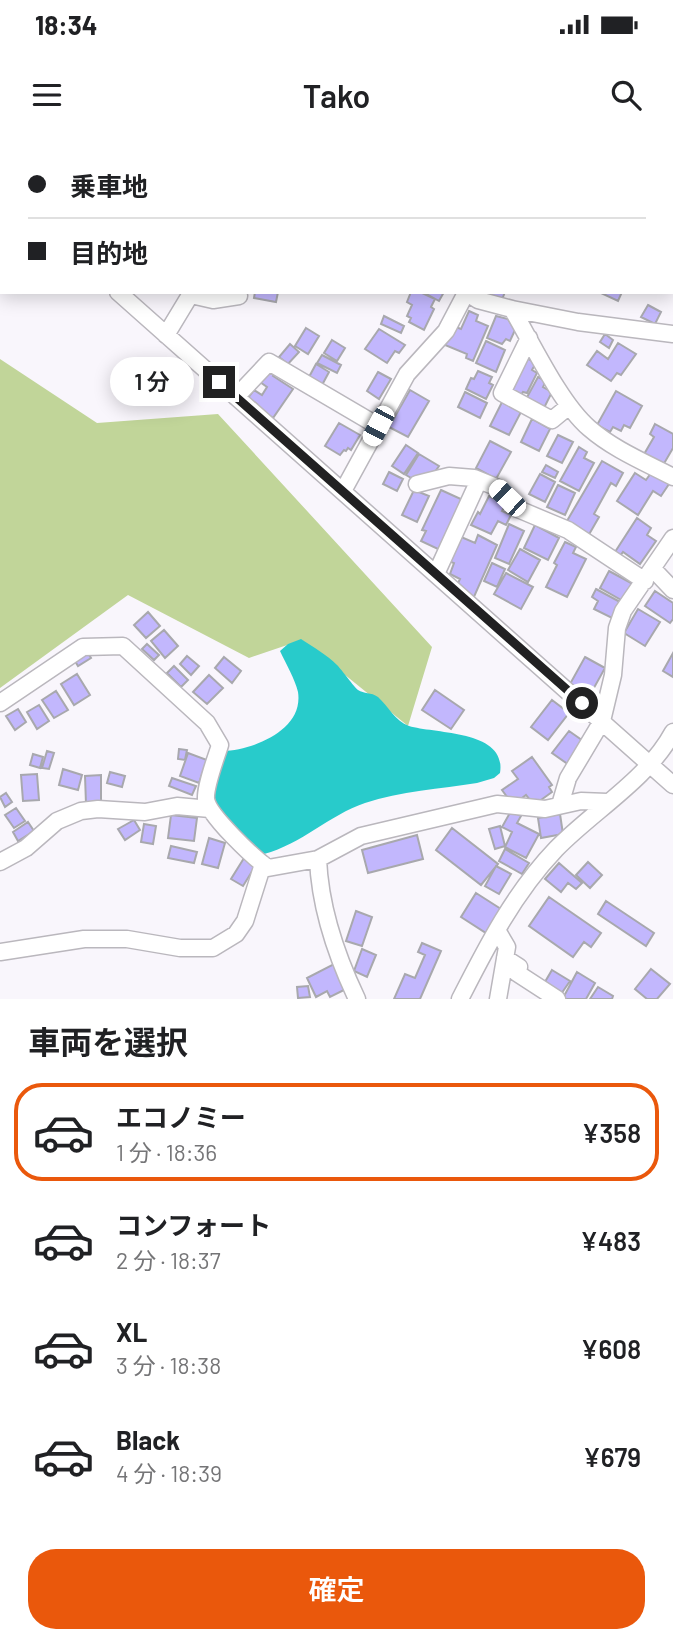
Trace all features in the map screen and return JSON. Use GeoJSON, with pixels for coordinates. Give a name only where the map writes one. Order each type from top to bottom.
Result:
{"type":"FeatureCollection","features":[{"type":"Feature","properties":{"kind":"street"},"geometry":{"type":"LineString","coordinates":[[120,294],[673,786]]}},
{"type":"Feature","properties":{"kind":"street"},"geometry":{"type":"LineString","coordinates":[[166,335],[190,294]]}},
{"type":"Feature","properties":{"kind":"street"},"geometry":{"type":"LineString","coordinates":[[194,294],[213,300],[239,296]]}},
{"type":"Feature","properties":{"kind":"street"},"geometry":{"type":"LineString","coordinates":[[343,491],[407,374],[446,331],[464,294]]}},
{"type":"Feature","properties":{"kind":"street"},"geometry":{"type":"LineString","coordinates":[[467,294],[478,300],[512,309],[578,322],[673,334]]}},
{"type":"Feature","properties":{"kind":"street"},"geometry":{"type":"LineString","coordinates":[[512,309],[569,406],[588,427],[622,452],[673,477]]}},
{"type":"Feature","properties":{"kind":"street"},"geometry":{"type":"LineString","coordinates":[[529,338],[502,393],[552,420],[569,406]]}},
{"type":"Feature","properties":{"kind":"street"},"geometry":{"type":"LineString","coordinates":[[236,397],[269,362],[378,426]]}},
{"type":"Feature","properties":{"kind":"street"},"geometry":{"type":"LineString","coordinates":[[417,484],[449,476],[479,480],[496,487],[518,509],[568,530],[673,590]]}},
{"type":"Feature","properties":{"kind":"street"},"geometry":{"type":"LineString","coordinates":[[436,574],[479,480]]}},
{"type":"Feature","properties":{"kind":"street"},"geometry":{"type":"LineString","coordinates":[[560,805],[568,778],[602,721],[614,675],[617,628],[623,611],[673,538]]}},
{"type":"Feature","properties":{"kind":"street"},"geometry":{"type":"LineString","coordinates":[[0,702],[83,647],[123,646],[207,723],[220,745],[206,797],[210,809],[253,857],[268,868],[318,859],[361,836],[497,804],[545,809],[581,801],[607,802]]}},
{"type":"Feature","properties":{"kind":"street"},"geometry":{"type":"LineString","coordinates":[[460,999],[520,892],[555,851],[650,766],[673,732]]}},
{"type":"Feature","properties":{"kind":"street"},"geometry":{"type":"LineString","coordinates":[[3,856],[26,848],[57,821],[81,811],[98,808],[145,812],[177,806],[210,809]]}},
{"type":"Feature","properties":{"kind":"street"},"geometry":{"type":"LineString","coordinates":[[318,859],[319,885],[327,924],[357,999]]}},
{"type":"Feature","properties":{"kind":"street"},"geometry":{"type":"LineString","coordinates":[[0,952],[84,939],[127,939],[180,948],[213,948],[236,934],[245,920],[263,864]]}},
{"type":"Feature","properties":{"kind":"street"},"geometry":{"type":"LineString","coordinates":[[497,930],[507,947],[498,999]]}},
{"type":"Feature","properties":{"kind":"street"},"geometry":{"type":"LineString","coordinates":[[505,958],[519,967],[517,973],[557,999]]}},
{"type":"Feature","properties":{"kind":"green space"},"geometry":{"type":"Polygon","coordinates":[[[0,359],[97,423],[218,414],[432,647],[408,726],[302,640],[249,658],[128,595],[0,688],[0,359]]]}},
{"type":"Feature","properties":{"kind":"water"},"geometry":{"type":"Polygon","coordinates":[[[301,639],[333,661],[358,690],[378,697],[404,724],[467,736],[493,749],[499,759],[500,773],[494,778],[477,783],[406,793],[365,803],[339,815],[291,844],[264,854],[238,831],[209,799],[223,751],[248,747],[274,736],[293,718],[298,706],[298,692],[280,651],[288,644],[301,639]]]}},
{"type":"Feature","properties":{"kind":"building"},"geometry":{"type":"Polygon","coordinates":[[[255,294],[278,294],[276,302],[254,298],[255,294]]]}},
{"type":"Feature","properties":{"kind":"building"},"geometry":{"type":"Polygon","coordinates":[[[410,294],[424,294],[435,299],[431,307],[434,309],[424,330],[409,322],[411,318],[407,316],[412,305],[407,302],[410,294]]]}},
{"type":"Feature","properties":{"kind":"building"},"geometry":{"type":"Polygon","coordinates":[[[427,294],[443,294],[439,301],[427,294]]]}},
{"type":"Feature","properties":{"kind":"building"},"geometry":{"type":"Polygon","coordinates":[[[484,294],[504,294],[501,302],[484,294]]]}},
{"type":"Feature","properties":{"kind":"building"},"geometry":{"type":"Polygon","coordinates":[[[603,294],[621,294],[618,301],[603,294]]]}},
{"type":"Feature","properties":{"kind":"building"},"geometry":{"type":"Polygon","coordinates":[[[648,305],[661,312],[655,324],[641,317],[648,305]]]}},
{"type":"Feature","properties":{"kind":"building"},"geometry":{"type":"Polygon","coordinates":[[[469,311],[478,315],[476,321],[488,326],[473,361],[466,358],[467,354],[445,345],[453,326],[461,329],[469,311]]]}},
{"type":"Feature","properties":{"kind":"building"},"geometry":{"type":"Polygon","coordinates":[[[384,316],[404,326],[401,333],[381,324],[384,316]]]}},
{"type":"Feature","properties":{"kind":"building"},"geometry":{"type":"Polygon","coordinates":[[[496,316],[508,319],[515,330],[510,341],[506,339],[502,344],[487,338],[496,316]]]}},
{"type":"Feature","properties":{"kind":"building"},"geometry":{"type":"Polygon","coordinates":[[[306,328],[319,336],[308,354],[295,346],[306,328]]]}},
{"type":"Feature","properties":{"kind":"building"},"geometry":{"type":"Polygon","coordinates":[[[379,329],[405,345],[399,353],[395,351],[387,363],[365,349],[379,329]]]}},
{"type":"Feature","properties":{"kind":"building"},"geometry":{"type":"Polygon","coordinates":[[[605,334],[613,340],[609,348],[600,342],[605,334]]]}},
{"type":"Feature","properties":{"kind":"building"},"geometry":{"type":"Polygon","coordinates":[[[332,340],[345,348],[337,361],[324,353],[332,340]]]}},
{"type":"Feature","properties":{"kind":"building"},"geometry":{"type":"Polygon","coordinates":[[[486,341],[505,350],[496,372],[476,363],[486,341]]]}},
{"type":"Feature","properties":{"kind":"building"},"geometry":{"type":"Polygon","coordinates":[[[618,343],[636,354],[621,375],[617,373],[611,381],[587,365],[597,351],[608,359],[618,343]]]}},
{"type":"Feature","properties":{"kind":"building"},"geometry":{"type":"Polygon","coordinates":[[[290,344],[299,352],[288,364],[279,357],[290,344]]]}},
{"type":"Feature","properties":{"kind":"building"},"geometry":{"type":"Polygon","coordinates":[[[322,355],[341,365],[337,373],[317,363],[322,355]]]}},
{"type":"Feature","properties":{"kind":"building"},"geometry":{"type":"Polygon","coordinates":[[[525,357],[536,363],[532,370],[537,373],[527,393],[523,392],[521,395],[512,390],[525,357]]]}},
{"type":"Feature","properties":{"kind":"building"},"geometry":{"type":"Polygon","coordinates":[[[316,364],[329,372],[322,385],[309,377],[316,364]]]}},
{"type":"Feature","properties":{"kind":"building"},"geometry":{"type":"Polygon","coordinates":[[[269,368],[275,372],[273,376],[293,389],[273,418],[248,398],[254,390],[262,395],[267,387],[260,382],[269,368]]]}},
{"type":"Feature","properties":{"kind":"building"},"geometry":{"type":"Polygon","coordinates":[[[478,371],[492,377],[489,383],[493,385],[486,399],[466,389],[478,371]]]}},
{"type":"Feature","properties":{"kind":"building"},"geometry":{"type":"Polygon","coordinates":[[[378,372],[391,379],[379,399],[367,391],[378,372]]]}},
{"type":"Feature","properties":{"kind":"building"},"geometry":{"type":"Polygon","coordinates":[[[538,377],[546,381],[543,387],[552,392],[543,410],[525,401],[538,377]]]}},
{"type":"Feature","properties":{"kind":"building"},"geometry":{"type":"Polygon","coordinates":[[[410,390],[429,401],[408,437],[389,427],[410,390]]]}},
{"type":"Feature","properties":{"kind":"building"},"geometry":{"type":"Polygon","coordinates":[[[616,391],[642,406],[630,428],[624,425],[621,431],[613,427],[610,432],[597,425],[616,391]]]}},
{"type":"Feature","properties":{"kind":"building"},"geometry":{"type":"Polygon","coordinates":[[[465,392],[487,403],[480,418],[458,407],[465,392]]]}},
{"type":"Feature","properties":{"kind":"building"},"geometry":{"type":"Polygon","coordinates":[[[502,402],[521,412],[509,435],[490,426],[502,402]]]}},
{"type":"Feature","properties":{"kind":"building"},"geometry":{"type":"Polygon","coordinates":[[[532,419],[550,429],[539,451],[521,442],[532,419]]]}},
{"type":"Feature","properties":{"kind":"building"},"geometry":{"type":"Polygon","coordinates":[[[339,423],[360,435],[351,450],[348,448],[340,455],[325,446],[339,423]]]}},
{"type":"Feature","properties":{"kind":"building"},"geometry":{"type":"Polygon","coordinates":[[[655,424],[673,434],[673,448],[662,467],[643,456],[654,437],[650,434],[655,424]]]}},
{"type":"Feature","properties":{"kind":"building"},"geometry":{"type":"Polygon","coordinates":[[[558,435],[573,442],[562,463],[547,456],[558,435]]]}},
{"type":"Feature","properties":{"kind":"building"},"geometry":{"type":"Polygon","coordinates":[[[490,441],[511,452],[496,479],[476,468],[490,441]]]}},
{"type":"Feature","properties":{"kind":"building"},"geometry":{"type":"Polygon","coordinates":[[[406,445],[418,453],[404,474],[392,466],[406,445]]]}},
{"type":"Feature","properties":{"kind":"building"},"geometry":{"type":"Polygon","coordinates":[[[579,447],[587,452],[584,458],[594,463],[579,491],[560,481],[579,447]]]}},
{"type":"Feature","properties":{"kind":"building"},"geometry":{"type":"Polygon","coordinates":[[[419,454],[439,466],[430,479],[418,482],[406,475],[419,454]]]}},
{"type":"Feature","properties":{"kind":"building"},"geometry":{"type":"Polygon","coordinates":[[[602,461],[623,473],[616,486],[611,483],[594,514],[599,517],[587,538],[564,526],[602,461]]]}},
{"type":"Feature","properties":{"kind":"building"},"geometry":{"type":"Polygon","coordinates":[[[546,465],[558,472],[555,478],[542,472],[546,465]]]}},
{"type":"Feature","properties":{"kind":"building"},"geometry":{"type":"Polygon","coordinates":[[[389,472],[403,479],[397,491],[383,484],[389,472]]]}},
{"type":"Feature","properties":{"kind":"building"},"geometry":{"type":"Polygon","coordinates":[[[635,473],[646,480],[651,473],[669,484],[661,496],[653,491],[638,515],[617,501],[635,473]]]}},
{"type":"Feature","properties":{"kind":"building"},"geometry":{"type":"Polygon","coordinates":[[[540,474],[555,482],[545,502],[529,494],[540,474]]]}},
{"type":"Feature","properties":{"kind":"building"},"geometry":{"type":"Polygon","coordinates":[[[558,485],[575,493],[565,515],[547,507],[558,485]]]}},
{"type":"Feature","properties":{"kind":"building"},"geometry":{"type":"Polygon","coordinates":[[[414,490],[429,496],[417,522],[402,515],[414,490]]]}},
{"type":"Feature","properties":{"kind":"building"},"geometry":{"type":"Polygon","coordinates":[[[441,490],[463,500],[440,550],[421,541],[426,531],[422,530],[441,490]]]}},
{"type":"Feature","properties":{"kind":"building"},"geometry":{"type":"Polygon","coordinates":[[[489,496],[506,504],[502,511],[511,515],[506,525],[498,521],[491,534],[471,525],[489,496]]]}},
{"type":"Feature","properties":{"kind":"building"},"geometry":{"type":"Polygon","coordinates":[[[637,518],[651,528],[647,535],[656,541],[640,564],[623,552],[620,556],[615,552],[637,518]]]}},
{"type":"Feature","properties":{"kind":"building"},"geometry":{"type":"Polygon","coordinates":[[[509,524],[524,531],[509,564],[495,558],[509,524]]]}},
{"type":"Feature","properties":{"kind":"building"},"geometry":{"type":"Polygon","coordinates":[[[535,525],[559,538],[548,560],[524,548],[535,525]]]}},
{"type":"Feature","properties":{"kind":"building"},"geometry":{"type":"Polygon","coordinates":[[[478,535],[497,545],[473,599],[458,583],[460,579],[450,574],[454,563],[448,561],[459,536],[475,543],[478,535]]]}},
{"type":"Feature","properties":{"kind":"building"},"geometry":{"type":"Polygon","coordinates":[[[565,542],[576,547],[573,553],[586,559],[567,597],[546,587],[565,542]]]}},
{"type":"Feature","properties":{"kind":"building"},"geometry":{"type":"Polygon","coordinates":[[[520,549],[540,560],[528,582],[508,570],[520,549]]]}},
{"type":"Feature","properties":{"kind":"building"},"geometry":{"type":"Polygon","coordinates":[[[492,563],[505,569],[497,587],[484,581],[492,563]]]}},
{"type":"Feature","properties":{"kind":"building"},"geometry":{"type":"Polygon","coordinates":[[[609,571],[633,584],[623,601],[600,588],[609,571]]]}},
{"type":"Feature","properties":{"kind":"building"},"geometry":{"type":"Polygon","coordinates":[[[506,573],[533,587],[521,609],[494,594],[506,573]]]}},
{"type":"Feature","properties":{"kind":"building"},"geometry":{"type":"Polygon","coordinates":[[[596,589],[622,603],[614,619],[594,609],[598,601],[592,597],[596,589]]]}},
{"type":"Feature","properties":{"kind":"building"},"geometry":{"type":"Polygon","coordinates":[[[655,591],[673,603],[673,619],[670,623],[645,606],[655,591]]]}},
{"type":"Feature","properties":{"kind":"building"},"geometry":{"type":"Polygon","coordinates":[[[638,609],[660,622],[645,646],[624,633],[638,609]]]}},
{"type":"Feature","properties":{"kind":"building"},"geometry":{"type":"Polygon","coordinates":[[[148,612],[160,626],[146,638],[134,625],[148,612]]]}},
{"type":"Feature","properties":{"kind":"building"},"geometry":{"type":"Polygon","coordinates":[[[164,630],[178,646],[165,658],[151,641],[164,630]]]}},
{"type":"Feature","properties":{"kind":"building"},"geometry":{"type":"Polygon","coordinates":[[[147,644],[159,655],[154,660],[142,649],[147,644]]]}},
{"type":"Feature","properties":{"kind":"building"},"geometry":{"type":"Polygon","coordinates":[[[88,653],[91,658],[78,666],[75,661],[88,653]]]}},
{"type":"Feature","properties":{"kind":"building"},"geometry":{"type":"Polygon","coordinates":[[[673,653],[673,677],[663,671],[673,653]]]}},
{"type":"Feature","properties":{"kind":"building"},"geometry":{"type":"Polygon","coordinates":[[[187,656],[199,666],[191,675],[180,664],[187,656]]]}},
{"type":"Feature","properties":{"kind":"building"},"geometry":{"type":"Polygon","coordinates":[[[224,657],[241,671],[232,683],[215,668],[224,657]]]}},
{"type":"Feature","properties":{"kind":"building"},"geometry":{"type":"Polygon","coordinates":[[[585,657],[605,668],[590,695],[570,684],[585,657]]]}},
{"type":"Feature","properties":{"kind":"building"},"geometry":{"type":"Polygon","coordinates":[[[174,666],[188,680],[181,687],[167,673],[174,666]]]}},
{"type":"Feature","properties":{"kind":"building"},"geometry":{"type":"Polygon","coordinates":[[[77,674],[90,695],[74,705],[61,684],[77,674]]]}},
{"type":"Feature","properties":{"kind":"building"},"geometry":{"type":"Polygon","coordinates":[[[209,675],[223,688],[207,704],[193,692],[209,675]]]}},
{"type":"Feature","properties":{"kind":"building"},"geometry":{"type":"Polygon","coordinates":[[[435,690],[464,710],[451,729],[422,710],[435,690]]]}},
{"type":"Feature","properties":{"kind":"building"},"geometry":{"type":"Polygon","coordinates":[[[56,691],[68,710],[54,718],[42,700],[56,691]]]}},
{"type":"Feature","properties":{"kind":"building"},"geometry":{"type":"Polygon","coordinates":[[[552,700],[569,713],[548,740],[531,727],[552,700]]]}},
{"type":"Feature","properties":{"kind":"building"},"geometry":{"type":"Polygon","coordinates":[[[39,705],[49,721],[37,729],[27,712],[39,705]]]}},
{"type":"Feature","properties":{"kind":"building"},"geometry":{"type":"Polygon","coordinates":[[[18,709],[26,722],[15,730],[6,716],[18,709]]]}},
{"type":"Feature","properties":{"kind":"building"},"geometry":{"type":"Polygon","coordinates":[[[569,731],[586,743],[569,765],[552,753],[569,731]]]}},
{"type":"Feature","properties":{"kind":"building"},"geometry":{"type":"Polygon","coordinates":[[[179,749],[187,750],[185,760],[178,759],[179,749]]]}},
{"type":"Feature","properties":{"kind":"building"},"geometry":{"type":"Polygon","coordinates":[[[47,751],[54,753],[49,769],[42,768],[47,751]]]}},
{"type":"Feature","properties":{"kind":"building"},"geometry":{"type":"Polygon","coordinates":[[[188,753],[207,760],[199,783],[180,776],[188,753]]]}},
{"type":"Feature","properties":{"kind":"building"},"geometry":{"type":"Polygon","coordinates":[[[33,754],[43,757],[40,768],[30,765],[33,754]]]}},
{"type":"Feature","properties":{"kind":"building"},"geometry":{"type":"Polygon","coordinates":[[[532,757],[552,785],[549,787],[552,792],[534,805],[526,795],[513,805],[502,790],[518,779],[512,771],[532,757]]]}},
{"type":"Feature","properties":{"kind":"building"},"geometry":{"type":"Polygon","coordinates":[[[63,769],[82,775],[78,790],[59,785],[63,769]]]}},
{"type":"Feature","properties":{"kind":"building"},"geometry":{"type":"Polygon","coordinates":[[[110,772],[125,776],[122,787],[107,783],[110,772]]]}},
{"type":"Feature","properties":{"kind":"building"},"geometry":{"type":"Polygon","coordinates":[[[37,774],[39,800],[23,801],[21,775],[37,774]]]}},
{"type":"Feature","properties":{"kind":"building"},"geometry":{"type":"Polygon","coordinates":[[[101,775],[101,804],[86,804],[85,776],[101,775]]]}},
{"type":"Feature","properties":{"kind":"building"},"geometry":{"type":"Polygon","coordinates":[[[172,778],[196,786],[192,795],[169,786],[172,778]]]}},
{"type":"Feature","properties":{"kind":"building"},"geometry":{"type":"Polygon","coordinates":[[[6,793],[12,802],[5,807],[0,797],[6,793]]]}},
{"type":"Feature","properties":{"kind":"building"},"geometry":{"type":"Polygon","coordinates":[[[16,808],[25,821],[14,828],[5,815],[16,808]]]}},
{"type":"Feature","properties":{"kind":"building"},"geometry":{"type":"Polygon","coordinates":[[[511,811],[521,816],[517,823],[539,834],[526,858],[505,847],[512,832],[502,827],[511,811]]]}},
{"type":"Feature","properties":{"kind":"building"},"geometry":{"type":"Polygon","coordinates":[[[560,814],[563,834],[541,838],[538,818],[560,814]]]}},
{"type":"Feature","properties":{"kind":"building"},"geometry":{"type":"Polygon","coordinates":[[[171,815],[197,818],[194,841],[168,838],[171,815]]]}},
{"type":"Feature","properties":{"kind":"building"},"geometry":{"type":"Polygon","coordinates":[[[134,820],[140,830],[125,840],[118,829],[134,820]]]}},
{"type":"Feature","properties":{"kind":"building"},"geometry":{"type":"Polygon","coordinates":[[[28,822],[34,831],[18,841],[13,832],[28,822]]]}},
{"type":"Feature","properties":{"kind":"building"},"geometry":{"type":"Polygon","coordinates":[[[144,824],[156,826],[153,844],[141,842],[144,824]]]}},
{"type":"Feature","properties":{"kind":"building"},"geometry":{"type":"Polygon","coordinates":[[[500,826],[505,846],[495,849],[489,829],[500,826]]]}},
{"type":"Feature","properties":{"kind":"building"},"geometry":{"type":"Polygon","coordinates":[[[452,828],[498,864],[481,885],[436,850],[452,828]]]}},
{"type":"Feature","properties":{"kind":"building"},"geometry":{"type":"Polygon","coordinates":[[[417,835],[423,859],[368,873],[362,850],[417,835]]]}},
{"type":"Feature","properties":{"kind":"building"},"geometry":{"type":"Polygon","coordinates":[[[209,838],[225,843],[218,868],[202,864],[209,838]]]}},
{"type":"Feature","properties":{"kind":"building"},"geometry":{"type":"Polygon","coordinates":[[[171,846],[197,852],[194,863],[168,858],[171,846]]]}},
{"type":"Feature","properties":{"kind":"building"},"geometry":{"type":"Polygon","coordinates":[[[505,849],[529,863],[522,874],[499,861],[505,849]]]}},
{"type":"Feature","properties":{"kind":"building"},"geometry":{"type":"Polygon","coordinates":[[[244,858],[256,865],[243,886],[231,879],[244,858]]]}},
{"type":"Feature","properties":{"kind":"building"},"geometry":{"type":"Polygon","coordinates":[[[588,862],[602,875],[590,888],[576,875],[588,862]]]}},
{"type":"Feature","properties":{"kind":"building"},"geometry":{"type":"Polygon","coordinates":[[[559,863],[582,883],[576,889],[568,883],[561,892],[545,879],[559,863]]]}},
{"type":"Feature","properties":{"kind":"building"},"geometry":{"type":"Polygon","coordinates":[[[496,866],[511,874],[499,894],[485,886],[496,866]]]}},
{"type":"Feature","properties":{"kind":"building"},"geometry":{"type":"Polygon","coordinates":[[[476,893],[501,909],[486,933],[461,917],[476,893]]]}},
{"type":"Feature","properties":{"kind":"building"},"geometry":{"type":"Polygon","coordinates":[[[549,897],[601,933],[591,947],[584,942],[573,957],[529,926],[549,897]]]}},
{"type":"Feature","properties":{"kind":"building"},"geometry":{"type":"Polygon","coordinates":[[[606,901],[654,933],[646,946],[598,914],[606,901]]]}},
{"type":"Feature","properties":{"kind":"building"},"geometry":{"type":"Polygon","coordinates":[[[356,911],[372,917],[362,946],[346,941],[356,911]]]}},
{"type":"Feature","properties":{"kind":"building"},"geometry":{"type":"Polygon","coordinates":[[[422,943],[441,951],[420,999],[394,999],[405,974],[415,978],[425,955],[418,952],[422,943]]]}},
{"type":"Feature","properties":{"kind":"building"},"geometry":{"type":"Polygon","coordinates":[[[362,949],[376,955],[367,977],[354,971],[362,949]]]}},
{"type":"Feature","properties":{"kind":"building"},"geometry":{"type":"Polygon","coordinates":[[[334,964],[346,989],[330,997],[327,991],[316,997],[307,978],[334,964]]]}},
{"type":"Feature","properties":{"kind":"building"},"geometry":{"type":"Polygon","coordinates":[[[651,969],[670,984],[657,999],[647,999],[635,989],[651,969]]]}},
{"type":"Feature","properties":{"kind":"building"},"geometry":{"type":"Polygon","coordinates":[[[552,970],[570,981],[559,997],[542,987],[552,970]]]}},
{"type":"Feature","properties":{"kind":"building"},"geometry":{"type":"Polygon","coordinates":[[[577,972],[595,983],[586,999],[565,999],[563,998],[577,972]]]}},
{"type":"Feature","properties":{"kind":"building"},"geometry":{"type":"Polygon","coordinates":[[[308,986],[310,997],[298,998],[297,987],[308,986]]]}},
{"type":"Feature","properties":{"kind":"building"},"geometry":{"type":"Polygon","coordinates":[[[598,987],[613,996],[612,999],[590,999],[598,987]]]}},
{"type":"Feature","properties":{"kind":"route"},"geometry":{"type":"LineString","coordinates":[[219,382],[582,703]]}}]}
